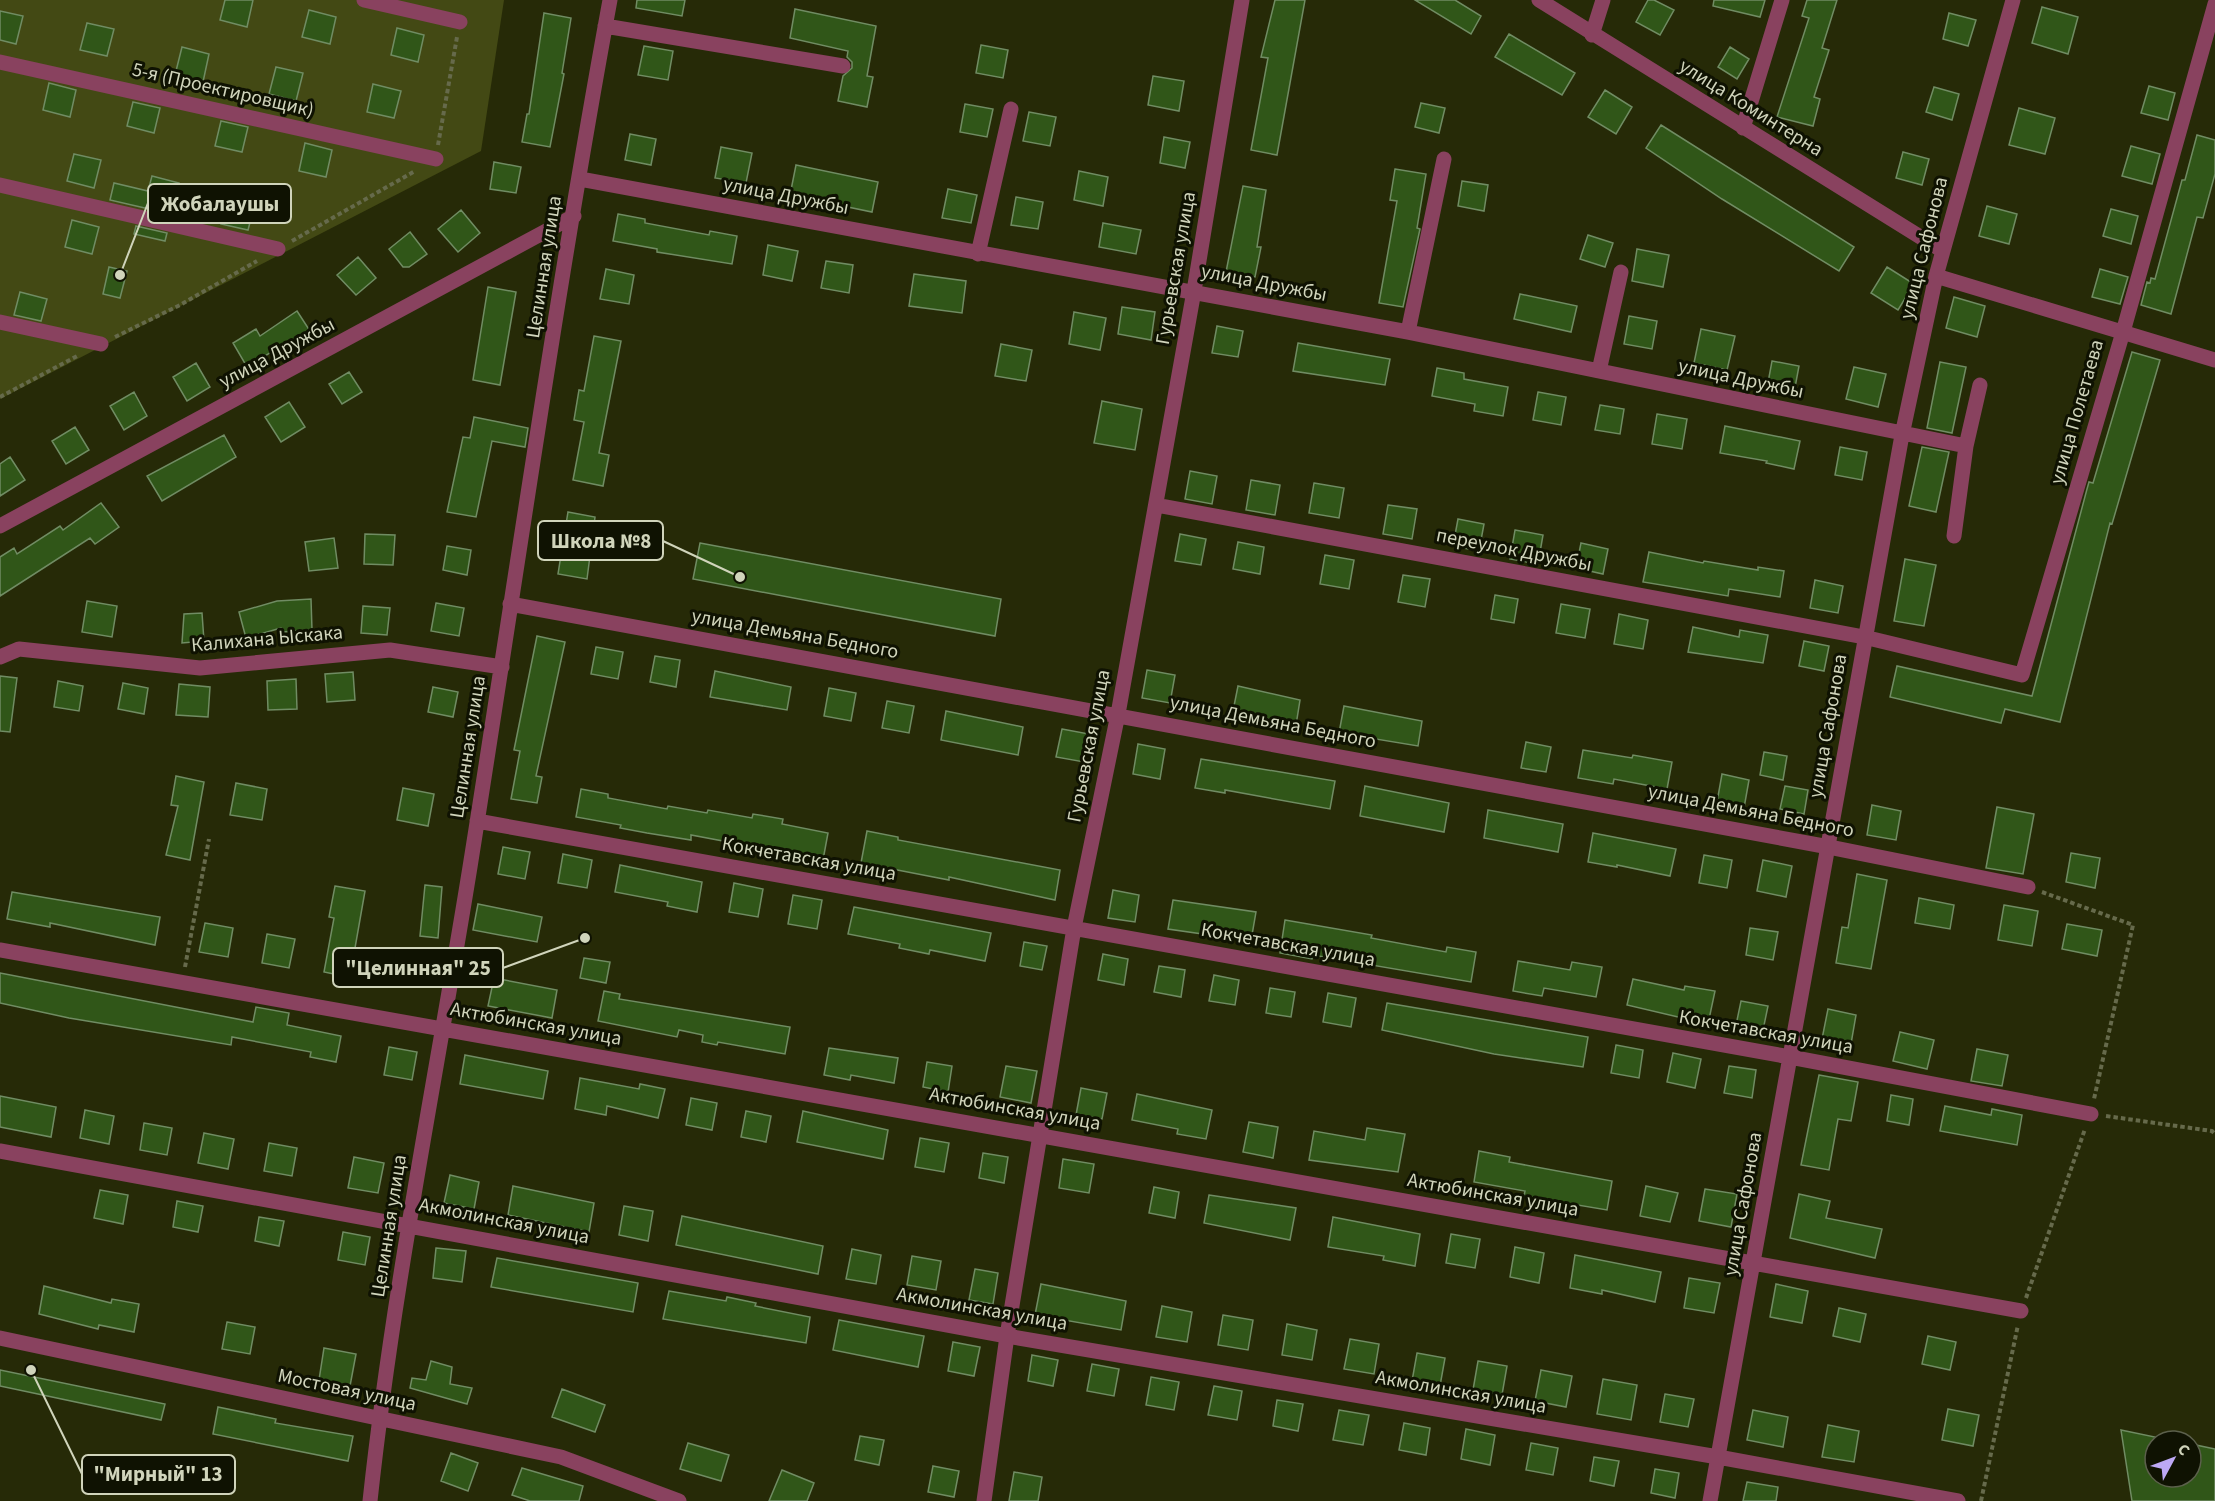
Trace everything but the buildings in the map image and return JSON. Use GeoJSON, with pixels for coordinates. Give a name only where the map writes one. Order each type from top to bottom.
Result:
{"type":"FeatureCollection","features":[{"type":"Feature","properties":{"kind":"street"},"geometry":{"type":"LineString","coordinates":[[364,0],[460,22]]}},
{"type":"Feature","properties":{"kind":"street","name":"Целинная улица"},"geometry":{"type":"LineString","coordinates":[[370,1501],[380,1418],[410,1224],[444,1029],[510,604],[610,0]]}},
{"type":"Feature","properties":{"kind":"street","name":"Гурьевская улица"},"geometry":{"type":"LineString","coordinates":[[984,1501],[1007,1336],[1074,928],[1118,714],[1156,505],[1242,0]]}},
{"type":"Feature","properties":{"kind":"street","name":"улица Коминтерна"},"geometry":{"type":"LineString","coordinates":[[1539,0],[1592,35],[1943,250]]}},
{"type":"Feature","properties":{"kind":"street"},"geometry":{"type":"LineString","coordinates":[[1592,35],[1603,0]]}},
{"type":"Feature","properties":{"kind":"street"},"geometry":{"type":"LineString","coordinates":[[1743,128],[1782,0]]}},
{"type":"Feature","properties":{"kind":"street","name":"улица Сафонова"},"geometry":{"type":"LineString","coordinates":[[1710,1501],[1902,435],[1936,276],[2013,0]]}},
{"type":"Feature","properties":{"kind":"street","name":"улица Полетаева"},"geometry":{"type":"LineString","coordinates":[[1864,637],[2022,675],[2123,332],[2215,3]]}},
{"type":"Feature","properties":{"kind":"street"},"geometry":{"type":"LineString","coordinates":[[605,26],[843,66]]}},
{"type":"Feature","properties":{"kind":"street","name":"5-я (Проектировщик)"},"geometry":{"type":"LineString","coordinates":[[0,62],[436,159]]}},
{"type":"Feature","properties":{"kind":"street"},"geometry":{"type":"LineString","coordinates":[[978,254],[1011,110]]}},
{"type":"Feature","properties":{"kind":"street"},"geometry":{"type":"LineString","coordinates":[[1408,332],[1444,159]]}},
{"type":"Feature","properties":{"kind":"street","name":"улица Дружбы"},"geometry":{"type":"LineString","coordinates":[[580,179],[1408,332],[1902,435],[1966,446]]}},
{"type":"Feature","properties":{"kind":"street"},"geometry":{"type":"LineString","coordinates":[[0,185],[278,249]]}},
{"type":"Feature","properties":{"kind":"street","name":"улица Дружбы"},"geometry":{"type":"LineString","coordinates":[[0,526],[574,216]]}},
{"type":"Feature","properties":{"kind":"street"},"geometry":{"type":"LineString","coordinates":[[1599,371],[1621,272]]}},
{"type":"Feature","properties":{"kind":"street"},"geometry":{"type":"LineString","coordinates":[[1936,276],[2215,360]]}},
{"type":"Feature","properties":{"kind":"street"},"geometry":{"type":"LineString","coordinates":[[0,322],[101,344]]}},
{"type":"Feature","properties":{"kind":"street"},"geometry":{"type":"LineString","coordinates":[[1954,536],[1966,446],[1980,385]]}},
{"type":"Feature","properties":{"kind":"street","name":"переулок Дружбы"},"geometry":{"type":"LineString","coordinates":[[1156,505],[1864,637]]}},
{"type":"Feature","properties":{"kind":"street","name":"улица Демьяна Бедного"},"geometry":{"type":"LineString","coordinates":[[510,604],[1118,714],[1829,847],[2028,887]]}},
{"type":"Feature","properties":{"kind":"street","name":"Калихана Ыскака"},"geometry":{"type":"LineString","coordinates":[[0,657],[19,649],[200,668],[390,650],[502,667]]}},
{"type":"Feature","properties":{"kind":"street","name":"Кокчетавская улица"},"geometry":{"type":"LineString","coordinates":[[477,821],[1790,1057],[2091,1114]]}},
{"type":"Feature","properties":{"kind":"street","name":"Актюбинская улица"},"geometry":{"type":"LineString","coordinates":[[0,950],[2021,1311]]}},
{"type":"Feature","properties":{"kind":"street","name":"Акмолинская улица"},"geometry":{"type":"LineString","coordinates":[[0,1151],[410,1224],[1007,1336],[1718,1457],[1958,1501]]}},
{"type":"Feature","properties":{"kind":"street","name":"Мостовая улица"},"geometry":{"type":"LineString","coordinates":[[0,1338],[561,1457],[679,1501]]}},
{"type":"Feature","properties":{"kind":"path"},"geometry":{"type":"LineString","coordinates":[[182,982],[209,839]]}},
{"type":"Feature","properties":{"kind":"path"},"geometry":{"type":"LineString","coordinates":[[1981,1501],[2021,1311],[2091,1114],[2133,925],[2028,887]]}},
{"type":"Feature","properties":{"kind":"path"},"geometry":{"type":"LineString","coordinates":[[2091,1114],[2214,1133]]}},
{"type":"Feature","properties":{"kind":"green space"},"geometry":{"type":"Polygon","coordinates":[[[0,0],[504,0],[481,151],[0,399],[0,0]]]}},
{"type":"Feature","properties":{"kind":"place","name":"Жобалаушы"},"geometry":{"type":"Point","coordinates":[120,275]}},
{"type":"Feature","properties":{"kind":"place","name":"Школа №8"},"geometry":{"type":"Point","coordinates":[740,577]}},
{"type":"Feature","properties":{"kind":"place","name":"\"Целинная\" 25"},"geometry":{"type":"Point","coordinates":[585,938]}},
{"type":"Feature","properties":{"kind":"place","name":"\"Мирный\" 13"},"geometry":{"type":"Point","coordinates":[31,1370]}}]}
